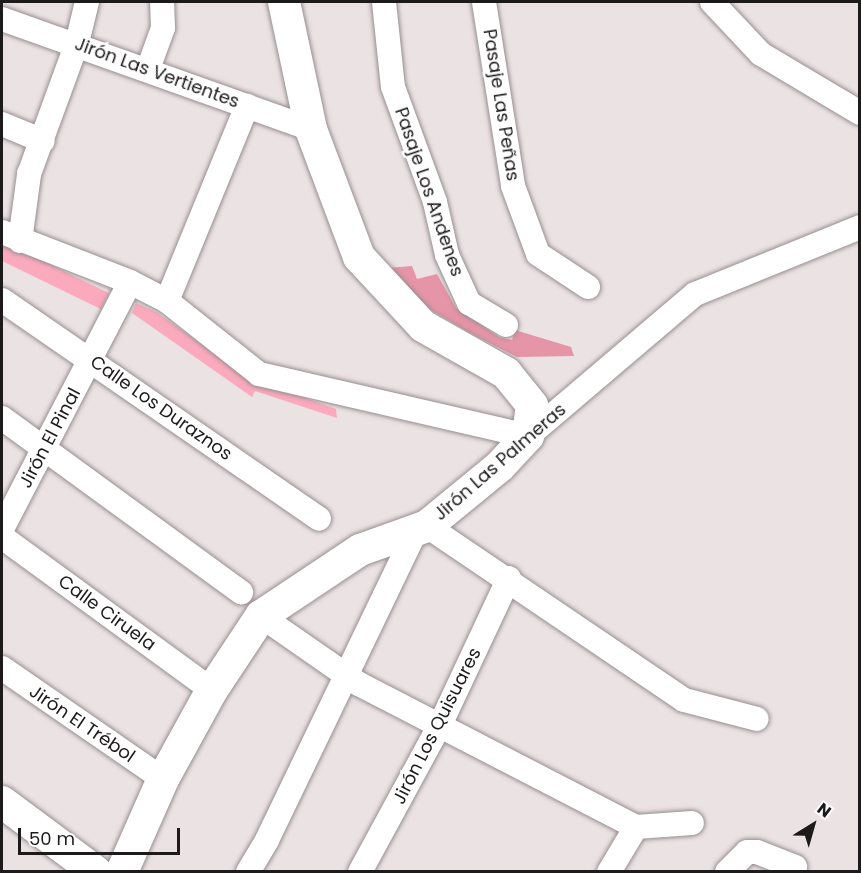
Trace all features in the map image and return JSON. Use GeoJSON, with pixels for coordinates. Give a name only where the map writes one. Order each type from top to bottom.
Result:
{"type":"FeatureCollection","features":[{"type":"Feature","properties":{"kind":"main road"},"geometry":{"type":"LineString","coordinates":[[284,2],[311,129],[359,257],[423,326],[506,373],[532,405],[528,436]]}},
{"type":"Feature","properties":{"kind":"main road","name":"Jirón Las Palmeras"},"geometry":{"type":"LineString","coordinates":[[122,872],[164,779],[212,690],[261,616],[360,550],[422,528],[500,466],[528,436]]}},
{"type":"Feature","properties":{"kind":"main road"},"geometry":{"type":"LineString","coordinates":[[2,802],[96,872]]}},
{"type":"Feature","properties":{"kind":"street"},"geometry":{"type":"LineString","coordinates":[[87,2],[77,43],[29,174],[11,236],[130,282],[167,301],[259,374],[528,436]]}},
{"type":"Feature","properties":{"kind":"street"},"geometry":{"type":"LineString","coordinates":[[148,69],[164,28],[162,2]]}},
{"type":"Feature","properties":{"kind":"street","name":"Pasaje Los Andenes"},"geometry":{"type":"LineString","coordinates":[[384,2],[393,87],[435,202],[447,255],[469,303],[506,325]]}},
{"type":"Feature","properties":{"kind":"street","name":"Pasaje Las Peñas"},"geometry":{"type":"LineString","coordinates":[[484,2],[513,186],[538,254],[588,287]]}},
{"type":"Feature","properties":{"kind":"street"},"geometry":{"type":"LineString","coordinates":[[712,2],[761,54],[860,113]]}},
{"type":"Feature","properties":{"kind":"street","name":"Jirón Las Vertientes"},"geometry":{"type":"LineString","coordinates":[[2,19],[77,43],[311,129]]}},
{"type":"Feature","properties":{"kind":"street"},"geometry":{"type":"LineString","coordinates":[[167,301],[247,106]]}},
{"type":"Feature","properties":{"kind":"street"},"geometry":{"type":"LineString","coordinates":[[2,124],[43,141]]}},
{"type":"Feature","properties":{"kind":"street","name":"Jirón Las Palmeras"},"geometry":{"type":"LineString","coordinates":[[528,436],[694,294],[860,227]]}},
{"type":"Feature","properties":{"kind":"street","name":"Jirón El Pinal"},"geometry":{"type":"LineString","coordinates":[[2,529],[92,360],[130,282]]}},
{"type":"Feature","properties":{"kind":"street","name":"Calle Los Duraznos"},"geometry":{"type":"LineString","coordinates":[[2,300],[319,519]]}},
{"type":"Feature","properties":{"kind":"street"},"geometry":{"type":"LineString","coordinates":[[2,418],[46,447],[241,592]]}},
{"type":"Feature","properties":{"kind":"street"},"geometry":{"type":"LineString","coordinates":[[248,872],[267,840],[346,674],[422,528],[509,578],[684,700],[757,719]]}},
{"type":"Feature","properties":{"kind":"street","name":"Calle Ciruela"},"geometry":{"type":"LineString","coordinates":[[2,537],[212,690]]}},
{"type":"Feature","properties":{"kind":"street","name":"Jirón Los Quisuares"},"geometry":{"type":"LineString","coordinates":[[360,872],[441,723],[509,578]]}},
{"type":"Feature","properties":{"kind":"street"},"geometry":{"type":"LineString","coordinates":[[261,616],[346,674],[636,827],[692,823]]}},
{"type":"Feature","properties":{"kind":"street","name":"Jirón El Trébol"},"geometry":{"type":"LineString","coordinates":[[2,668],[164,779]]}},
{"type":"Feature","properties":{"kind":"street"},"geometry":{"type":"LineString","coordinates":[[609,872],[636,827]]}},
{"type":"Feature","properties":{"kind":"street"},"geometry":{"type":"LineString","coordinates":[[727,872],[747,852],[757,852],[795,867]]}},
{"type":"Feature","properties":{"kind":"shaded area"},"geometry":{"type":"Polygon","coordinates":[[[2,241],[109,293],[101,309],[2,261],[2,241]]]}},
{"type":"Feature","properties":{"kind":"shaded area"},"geometry":{"type":"Polygon","coordinates":[[[412,266],[417,279],[437,274],[456,308],[499,337],[512,340],[515,330],[571,347],[574,356],[517,357],[472,334],[424,306],[387,268],[412,266]]]}},
{"type":"Feature","properties":{"kind":"shaded area"},"geometry":{"type":"Polygon","coordinates":[[[136,303],[156,312],[251,379],[336,409],[337,418],[255,391],[252,397],[132,313],[136,303]]]}}]}
